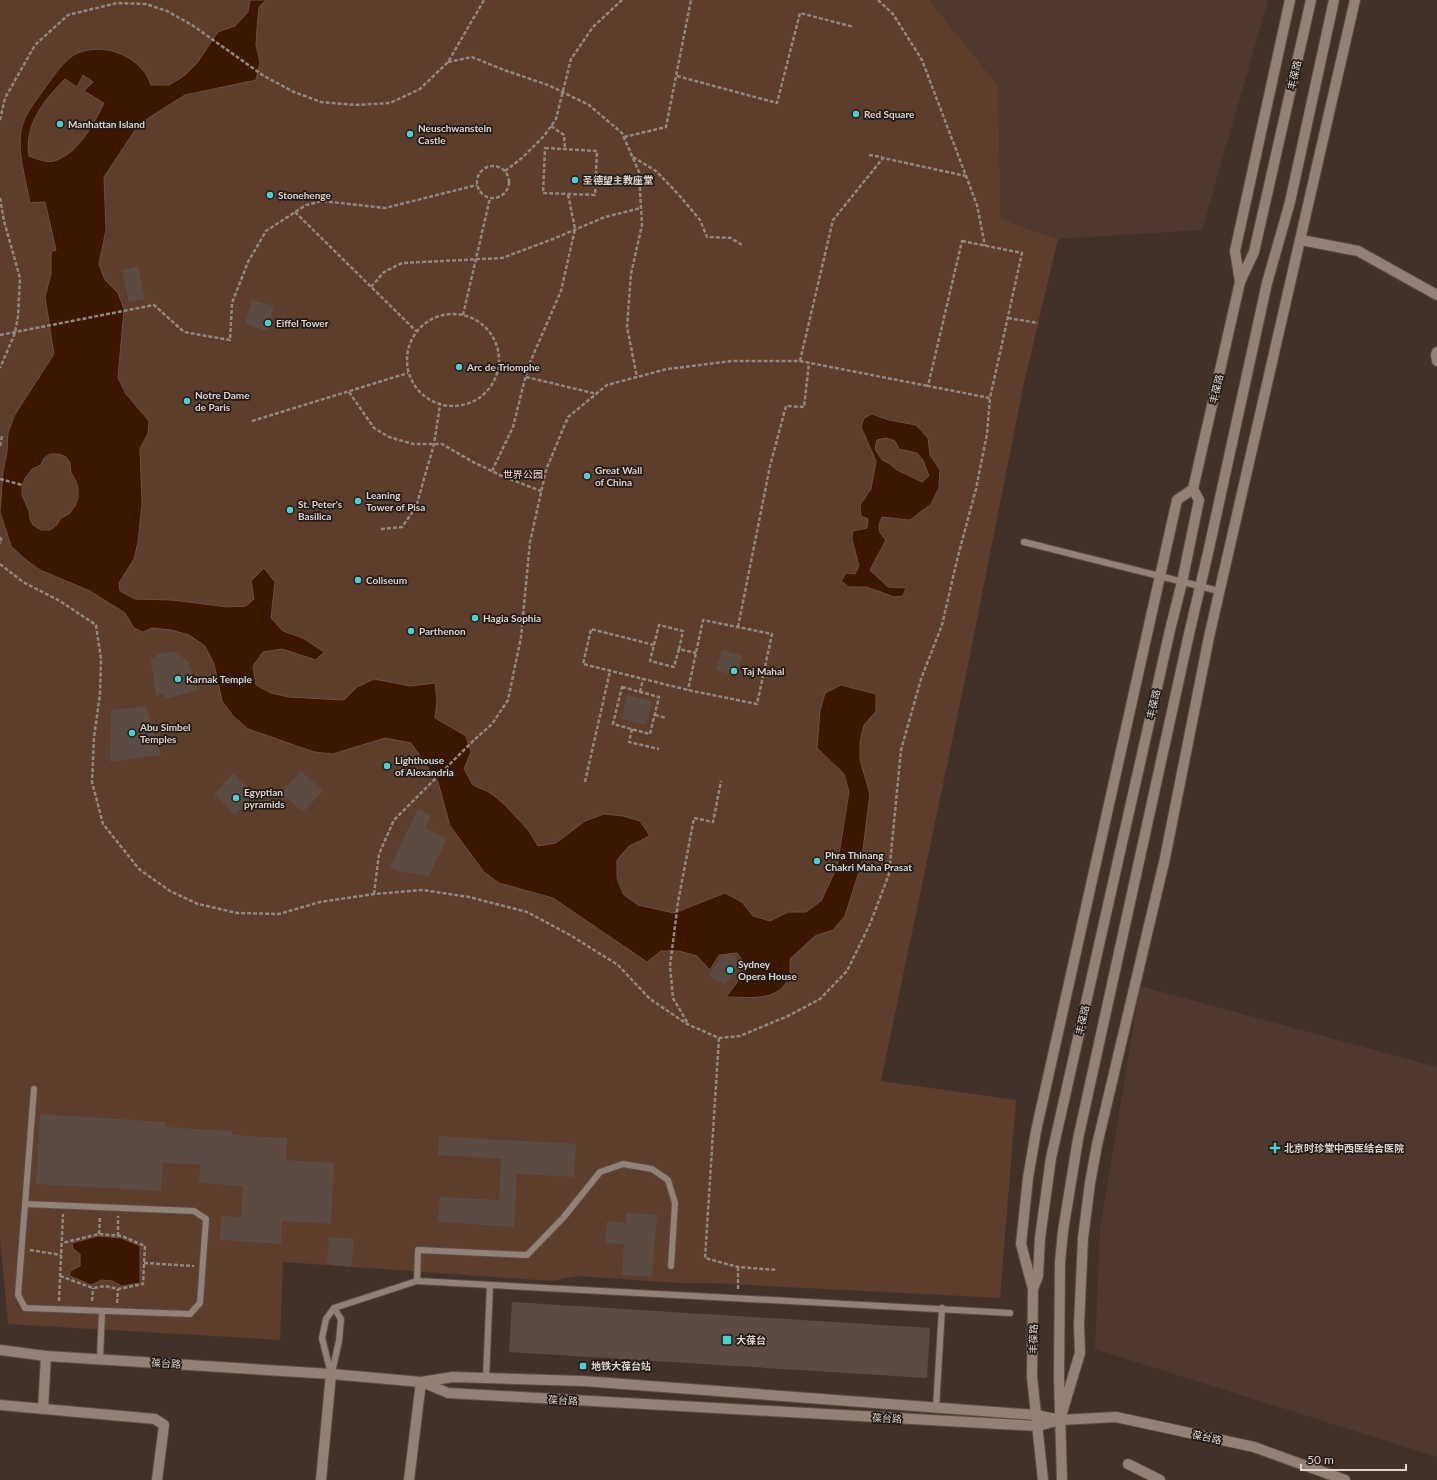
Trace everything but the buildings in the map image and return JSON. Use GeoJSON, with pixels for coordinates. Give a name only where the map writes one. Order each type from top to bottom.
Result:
{"type":"FeatureCollection","features":[{"type":"Feature","properties":{"kind":"street"},"geometry":{"type":"LineString","coordinates":[[1240,282],[1235,251],[1290,0]]}},
{"type":"Feature","properties":{"kind":"street","name":"丰葆路"},"geometry":{"type":"LineString","coordinates":[[1043,1480],[1032,1377],[1033,1289],[1038,1276],[1040,1238],[1045,1196],[1061,1110],[1182,582],[1199,500],[1193,490],[1240,282],[1254,252],[1312,0]]}},
{"type":"Feature","properties":{"kind":"street","name":"丰葆路"},"geometry":{"type":"LineString","coordinates":[[1062,1480],[1059,1378],[1060,1262],[1071,1180],[1080,1131],[1267,283],[1290,202],[1334,0]]}},
{"type":"Feature","properties":{"kind":"street"},"geometry":{"type":"LineString","coordinates":[[1060,1420],[1080,1353],[1079,1325],[1083,1238],[1097,1144],[1164,858],[1219,591],[1355,0]]}},
{"type":"Feature","properties":{"kind":"street"},"geometry":{"type":"LineString","coordinates":[[1301,240],[1358,251],[1437,295]]}},
{"type":"Feature","properties":{"kind":"street"},"geometry":{"type":"LineString","coordinates":[[1437,352],[1437,360]]}},
{"type":"Feature","properties":{"kind":"street"},"geometry":{"type":"LineString","coordinates":[[1033,1289],[1021,1244],[1028,1178],[1036,1131],[1177,500],[1193,490]]}},
{"type":"Feature","properties":{"kind":"street","name":"葆台路"},"geometry":{"type":"LineString","coordinates":[[0,1350],[46,1356],[100,1358],[331,1374],[421,1382],[453,1377],[583,1382],[936,1408],[1036,1416],[1060,1420]]}},
{"type":"Feature","properties":{"kind":"street"},"geometry":{"type":"LineString","coordinates":[[42,1409],[46,1356]]}},
{"type":"Feature","properties":{"kind":"street"},"geometry":{"type":"LineString","coordinates":[[321,1480],[331,1374]]}},
{"type":"Feature","properties":{"kind":"street"},"geometry":{"type":"LineString","coordinates":[[409,1480],[421,1382]]}},
{"type":"Feature","properties":{"kind":"street","name":"葆台路"},"geometry":{"type":"LineString","coordinates":[[421,1382],[448,1393],[1038,1426],[1060,1420],[1116,1417],[1254,1447],[1345,1480]]}},
{"type":"Feature","properties":{"kind":"street"},"geometry":{"type":"LineString","coordinates":[[0,1405],[155,1419],[164,1425],[157,1480]]}},
{"type":"Feature","properties":{"kind":"street"},"geometry":{"type":"LineString","coordinates":[[1128,1464],[1160,1480]]}},
{"type":"Feature","properties":{"kind":"lane"},"geometry":{"type":"LineString","coordinates":[[1024,542],[1219,591]]}},
{"type":"Feature","properties":{"kind":"lane"},"geometry":{"type":"LineString","coordinates":[[25,1204],[194,1211],[206,1219],[200,1303],[190,1314],[25,1308],[18,1295],[22,1249],[25,1204],[34,1089]]}},
{"type":"Feature","properties":{"kind":"lane"},"geometry":{"type":"LineString","coordinates":[[417,1281],[418,1250],[527,1255],[563,1218],[600,1172],[623,1164],[652,1169],[668,1180],[675,1202],[671,1266]]}},
{"type":"Feature","properties":{"kind":"lane"},"geometry":{"type":"LineString","coordinates":[[331,1374],[322,1338],[326,1319],[334,1308],[417,1281],[942,1308],[1010,1313]]}},
{"type":"Feature","properties":{"kind":"lane"},"geometry":{"type":"LineString","coordinates":[[486,1378],[490,1285]]}},
{"type":"Feature","properties":{"kind":"lane"},"geometry":{"type":"LineString","coordinates":[[331,1374],[339,1341],[341,1319],[334,1308]]}},
{"type":"Feature","properties":{"kind":"lane"},"geometry":{"type":"LineString","coordinates":[[936,1408],[942,1308]]}},
{"type":"Feature","properties":{"kind":"lane"},"geometry":{"type":"LineString","coordinates":[[100,1358],[102,1311]]}},
{"type":"Feature","properties":{"kind":"path"},"geometry":{"type":"LineString","coordinates":[[0,120],[5,98],[35,46],[68,15],[116,3],[146,4],[166,10],[192,25],[264,76],[294,92],[321,102],[356,105],[390,103],[420,88],[448,62],[484,0]]}},
{"type":"Feature","properties":{"kind":"path"},"geometry":{"type":"LineString","coordinates":[[505,171],[522,158],[544,136],[556,119],[570,59],[593,28],[622,0]]}},
{"type":"Feature","properties":{"kind":"path"},"geometry":{"type":"LineString","coordinates":[[624,137],[666,127],[692,0]]}},
{"type":"Feature","properties":{"kind":"path"},"geometry":{"type":"LineString","coordinates":[[878,0],[893,14],[922,60],[977,205],[985,246]]}},
{"type":"Feature","properties":{"kind":"path"},"geometry":{"type":"LineString","coordinates":[[676,76],[777,103],[800,13],[854,27]]}},
{"type":"Feature","properties":{"kind":"path"},"geometry":{"type":"LineString","coordinates":[[448,62],[472,57],[548,85],[589,105],[622,133],[639,172],[642,225],[631,274],[627,327],[637,377]]}},
{"type":"Feature","properties":{"kind":"path"},"geometry":{"type":"LineString","coordinates":[[551,126],[564,135],[565,149]]}},
{"type":"Feature","properties":{"kind":"path"},"geometry":{"type":"LineString","coordinates":[[545,148],[597,151],[595,195],[568,194],[543,193],[545,148]]}},
{"type":"Feature","properties":{"kind":"path"},"geometry":{"type":"LineString","coordinates":[[869,155],[966,176]]}},
{"type":"Feature","properties":{"kind":"path"},"geometry":{"type":"LineString","coordinates":[[632,157],[656,171],[679,195],[700,220],[707,237],[731,238],[742,245]]}},
{"type":"Feature","properties":{"kind":"path"},"geometry":{"type":"LineString","coordinates":[[800,361],[833,220],[883,158]]}},
{"type":"Feature","properties":{"kind":"path"},"geometry":{"type":"LineString","coordinates":[[496,166],[505,171],[510,180],[507,191],[498,198],[490,198],[482,195],[477,185],[478,175],[485,168],[496,166]]}},
{"type":"Feature","properties":{"kind":"path"},"geometry":{"type":"LineString","coordinates":[[0,335],[154,305],[184,332],[230,340],[232,303],[248,262],[266,231],[306,205],[322,201],[385,208],[477,185]]}},
{"type":"Feature","properties":{"kind":"path"},"geometry":{"type":"LineString","coordinates":[[492,471],[513,428],[528,367],[561,291],[575,229],[568,194]]}},
{"type":"Feature","properties":{"kind":"path"},"geometry":{"type":"LineString","coordinates":[[0,198],[4,221],[20,278],[18,316],[15,333],[0,368]]}},
{"type":"Feature","properties":{"kind":"path"},"geometry":{"type":"LineString","coordinates":[[464,315],[490,198]]}},
{"type":"Feature","properties":{"kind":"path"},"geometry":{"type":"LineString","coordinates":[[371,287],[384,272],[402,263],[502,258],[605,217],[641,208]]}},
{"type":"Feature","properties":{"kind":"path"},"geometry":{"type":"LineString","coordinates":[[295,212],[416,331]]}},
{"type":"Feature","properties":{"kind":"path"},"geometry":{"type":"LineString","coordinates":[[0,564],[23,582],[60,601],[96,625],[101,659],[100,694],[94,738],[92,782],[103,824],[139,869],[170,891],[198,904],[237,912],[279,914],[320,902],[374,894],[423,890],[469,897],[527,912],[570,935],[618,965],[650,999],[687,1024],[719,1038],[740,1036],[788,1016],[820,999],[847,971],[870,924],[889,874],[901,750],[921,679],[942,626],[958,556],[976,489],[987,434],[990,398],[1022,253],[962,241],[928,386]]}},
{"type":"Feature","properties":{"kind":"path"},"geometry":{"type":"LineString","coordinates":[[455,313],[470,317],[483,324],[492,336],[498,350],[499,366],[494,381],[485,394],[472,403],[456,407],[440,405],[426,398],[415,387],[408,373],[406,359],[409,344],[416,331],[427,321],[440,315],[455,313]]}},
{"type":"Feature","properties":{"kind":"path"},"geometry":{"type":"LineString","coordinates":[[1008,318],[1038,323]]}},
{"type":"Feature","properties":{"kind":"path"},"geometry":{"type":"LineString","coordinates":[[374,894],[379,854],[394,820],[430,783],[492,724],[508,700],[521,637],[530,542],[546,470],[568,418],[607,385],[667,369],[732,361],[800,361],[990,398]]}},
{"type":"Feature","properties":{"kind":"path"},"geometry":{"type":"LineString","coordinates":[[738,627],[770,466],[786,406],[804,407],[809,363]]}},
{"type":"Feature","properties":{"kind":"path"},"geometry":{"type":"LineString","coordinates":[[252,421],[408,373]]}},
{"type":"Feature","properties":{"kind":"path"},"geometry":{"type":"LineString","coordinates":[[526,377],[597,394]]}},
{"type":"Feature","properties":{"kind":"path"},"geometry":{"type":"LineString","coordinates":[[349,392],[374,428],[389,437],[413,444],[442,444],[492,471],[541,491]]}},
{"type":"Feature","properties":{"kind":"path"},"geometry":{"type":"LineString","coordinates":[[381,529],[402,527],[416,507],[434,444],[440,405]]}},
{"type":"Feature","properties":{"kind":"path"},"geometry":{"type":"LineString","coordinates":[[0,446],[2,436]]}},
{"type":"Feature","properties":{"kind":"path"},"geometry":{"type":"LineString","coordinates":[[0,479],[22,485]]}},
{"type":"Feature","properties":{"kind":"path"},"geometry":{"type":"LineString","coordinates":[[0,537],[2,541],[0,543]]}},
{"type":"Feature","properties":{"kind":"path"},"geometry":{"type":"LineString","coordinates":[[654,644],[591,629],[582,664],[688,690],[757,704],[772,634],[703,620],[688,690]]}},
{"type":"Feature","properties":{"kind":"path"},"geometry":{"type":"LineString","coordinates":[[659,625],[683,631],[679,649],[674,667],[650,661],[659,625]]}},
{"type":"Feature","properties":{"kind":"path"},"geometry":{"type":"LineString","coordinates":[[679,649],[696,653]]}},
{"type":"Feature","properties":{"kind":"path"},"geometry":{"type":"LineString","coordinates":[[585,782],[610,671]]}},
{"type":"Feature","properties":{"kind":"path"},"geometry":{"type":"LineString","coordinates":[[640,692],[642,678]]}},
{"type":"Feature","properties":{"kind":"path"},"geometry":{"type":"LineString","coordinates":[[622,687],[640,692],[659,696],[650,734],[613,724],[622,687]]}},
{"type":"Feature","properties":{"kind":"path"},"geometry":{"type":"LineString","coordinates":[[655,715],[666,718]]}},
{"type":"Feature","properties":{"kind":"path"},"geometry":{"type":"LineString","coordinates":[[632,729],[629,742],[659,749]]}},
{"type":"Feature","properties":{"kind":"path"},"geometry":{"type":"LineString","coordinates":[[687,1024],[673,998],[670,966],[678,902],[694,818],[713,822],[721,781]]}},
{"type":"Feature","properties":{"kind":"path"},"geometry":{"type":"LineString","coordinates":[[719,1038],[705,1258],[738,1267],[777,1270]]}},
{"type":"Feature","properties":{"kind":"path"},"geometry":{"type":"LineString","coordinates":[[59,1309],[63,1206]]}},
{"type":"Feature","properties":{"kind":"path"},"geometry":{"type":"LineString","coordinates":[[99,1234],[100,1207]]}},
{"type":"Feature","properties":{"kind":"path"},"geometry":{"type":"LineString","coordinates":[[118,1208],[118,1236]]}},
{"type":"Feature","properties":{"kind":"path"},"geometry":{"type":"LineString","coordinates":[[60,1276],[93,1288],[106,1286],[118,1289],[143,1284],[145,1246],[122,1236],[99,1234],[62,1243]]}},
{"type":"Feature","properties":{"kind":"path"},"geometry":{"type":"LineString","coordinates":[[22,1249],[61,1255]]}},
{"type":"Feature","properties":{"kind":"path"},"geometry":{"type":"LineString","coordinates":[[144,1263],[202,1267]]}},
{"type":"Feature","properties":{"kind":"path"},"geometry":{"type":"LineString","coordinates":[[738,1267],[738,1298]]}},
{"type":"Feature","properties":{"kind":"shaded area"},"geometry":{"type":"Polygon","coordinates":[[[250,0],[266,0],[259,7],[256,45],[260,62],[256,80],[185,95],[139,124],[104,177],[106,230],[99,264],[105,280],[118,293],[124,309],[118,378],[126,394],[149,421],[148,434],[140,448],[142,504],[138,542],[134,559],[119,583],[120,591],[135,599],[172,600],[228,607],[246,606],[254,599],[251,581],[264,568],[275,582],[271,618],[283,631],[303,638],[324,652],[316,660],[282,649],[263,652],[253,666],[256,685],[271,693],[289,697],[344,700],[357,687],[374,679],[410,686],[435,683],[437,701],[435,718],[466,736],[471,752],[464,769],[473,785],[489,792],[504,804],[529,831],[538,846],[556,843],[585,821],[604,814],[623,816],[640,821],[650,836],[629,846],[617,860],[617,878],[623,894],[638,905],[674,913],[725,893],[742,902],[753,916],[770,921],[788,912],[806,912],[821,901],[837,867],[849,792],[844,774],[817,748],[820,711],[825,693],[841,685],[876,694],[876,711],[864,725],[860,742],[860,760],[870,794],[861,865],[845,916],[833,930],[815,936],[790,959],[789,977],[778,991],[762,997],[726,997],[748,968],[737,953],[719,955],[710,970],[697,956],[679,951],[661,951],[647,962],[553,898],[499,883],[484,872],[450,826],[438,782],[411,743],[385,738],[333,754],[314,752],[248,729],[233,716],[222,701],[214,664],[205,646],[189,635],[171,630],[152,628],[143,632],[134,628],[125,613],[90,591],[40,570],[11,546],[0,512],[8,433],[14,416],[54,354],[45,297],[51,274],[51,252],[56,250],[45,202],[30,203],[22,165],[20,145],[20,136],[26,116],[60,68],[73,55],[86,50],[95,49],[113,51],[136,63],[142,69],[151,85],[169,85],[184,76],[197,63],[218,32],[235,26],[248,12],[250,0]],[[83,75],[77,87],[65,79],[50,95],[37,113],[30,133],[28,144],[29,156],[42,160],[54,161],[71,152],[90,129],[104,103],[84,91],[93,82],[83,75]],[[50,454],[44,458],[41,465],[32,469],[22,485],[22,495],[29,511],[30,519],[33,525],[41,530],[50,530],[57,525],[60,519],[70,513],[78,498],[78,489],[76,481],[71,473],[70,463],[66,457],[59,454],[50,454]]]}},
{"type":"Feature","properties":{"kind":"shaded area"},"geometry":{"type":"Polygon","coordinates":[[[929,0],[1268,0],[1202,230],[1058,239],[1001,219],[998,85],[929,0]]]}},
{"type":"Feature","properties":{"kind":"shaded area"},"geometry":{"type":"Polygon","coordinates":[[[872,414],[889,420],[916,425],[928,438],[930,455],[940,470],[939,488],[931,504],[910,520],[882,517],[879,524],[880,532],[886,540],[870,570],[888,587],[906,588],[903,596],[894,597],[867,587],[849,587],[841,581],[846,573],[855,574],[859,566],[852,539],[853,531],[867,528],[868,519],[861,516],[860,505],[871,489],[876,461],[861,427],[864,418],[872,414]],[[886,438],[877,440],[875,449],[882,460],[897,470],[922,482],[929,476],[923,460],[917,453],[899,449],[895,441],[886,438]]]}},
{"type":"Feature","properties":{"kind":"shaded area","name":"北京时珍堂中西医结合医院"},"geometry":{"type":"Polygon","coordinates":[[[1140,986],[1437,1067],[1437,1457],[1095,1349],[1100,1229],[1140,986]]]}},
{"type":"Feature","properties":{"kind":"shaded area"},"geometry":{"type":"Polygon","coordinates":[[[98,1236],[121,1238],[140,1246],[140,1283],[122,1286],[112,1281],[102,1280],[91,1285],[70,1276],[70,1271],[80,1266],[80,1254],[73,1249],[72,1243],[98,1236]]]}},
{"type":"Feature","properties":{"kind":"green space","name":"世界公园"},"geometry":{"type":"Polygon","coordinates":[[[0,0],[929,0],[998,85],[1001,219],[1058,239],[1024,383],[967,670],[881,1081],[1016,1100],[1000,1298],[711,1283],[678,1283],[578,1276],[550,1281],[283,1262],[280,1340],[8,1324],[0,1238],[0,0]]]}},
{"type":"Feature","properties":{"kind":"place","name":"Red Square"},"geometry":{"type":"Point","coordinates":[856,114]}},
{"type":"Feature","properties":{"kind":"place","name":"Manhattan Island"},"geometry":{"type":"Point","coordinates":[60,124]}},
{"type":"Feature","properties":{"kind":"place","name":"Neuschwanstein Castle"},"geometry":{"type":"Point","coordinates":[410,134]}},
{"type":"Feature","properties":{"kind":"place","name":"圣德望主教座堂"},"geometry":{"type":"Point","coordinates":[575,180]}},
{"type":"Feature","properties":{"kind":"place","name":"Stonehenge"},"geometry":{"type":"Point","coordinates":[270,195]}},
{"type":"Feature","properties":{"kind":"place","name":"Eiffel Tower"},"geometry":{"type":"Point","coordinates":[268,323]}},
{"type":"Feature","properties":{"kind":"place","name":"Arc de Triomphe"},"geometry":{"type":"Point","coordinates":[459,367]}},
{"type":"Feature","properties":{"kind":"place","name":"Notre Dame de Paris"},"geometry":{"type":"Point","coordinates":[187,401]}},
{"type":"Feature","properties":{"kind":"place","name":"Great Wall of China"},"geometry":{"type":"Point","coordinates":[587,476]}},
{"type":"Feature","properties":{"kind":"place","name":"Leaning Tower of Pisa"},"geometry":{"type":"Point","coordinates":[358,501]}},
{"type":"Feature","properties":{"kind":"place","name":"St. Peter's Basilica"},"geometry":{"type":"Point","coordinates":[290,510]}},
{"type":"Feature","properties":{"kind":"place","name":"Coliseum"},"geometry":{"type":"Point","coordinates":[358,580]}},
{"type":"Feature","properties":{"kind":"place","name":"Hagia Sophia"},"geometry":{"type":"Point","coordinates":[475,618]}},
{"type":"Feature","properties":{"kind":"place","name":"Parthenon"},"geometry":{"type":"Point","coordinates":[411,631]}},
{"type":"Feature","properties":{"kind":"place","name":"Taj Mahal"},"geometry":{"type":"Point","coordinates":[734,671]}},
{"type":"Feature","properties":{"kind":"place","name":"Karnak Temple"},"geometry":{"type":"Point","coordinates":[178,679]}},
{"type":"Feature","properties":{"kind":"place","name":"Abu Simbel Temples"},"geometry":{"type":"Point","coordinates":[132,733]}},
{"type":"Feature","properties":{"kind":"place","name":"Lighthouse of Alexandria"},"geometry":{"type":"Point","coordinates":[387,766]}},
{"type":"Feature","properties":{"kind":"place","name":"Egyptian pyramids"},"geometry":{"type":"Point","coordinates":[236,798]}},
{"type":"Feature","properties":{"kind":"place","name":"Phra Thinang Chakri Maha Prasat"},"geometry":{"type":"Point","coordinates":[817,861]}},
{"type":"Feature","properties":{"kind":"place","name":"Sydney Opera House"},"geometry":{"type":"Point","coordinates":[730,970]}},
{"type":"Feature","properties":{"kind":"place","name":"北京时珍堂中西医结合医院"},"geometry":{"type":"Point","coordinates":[1275,1148]}},
{"type":"Feature","properties":{"kind":"place","name":"大葆台"},"geometry":{"type":"Point","coordinates":[727,1340]}},
{"type":"Feature","properties":{"kind":"place","name":"地铁大葆台站"},"geometry":{"type":"Point","coordinates":[583,1366]}}]}
